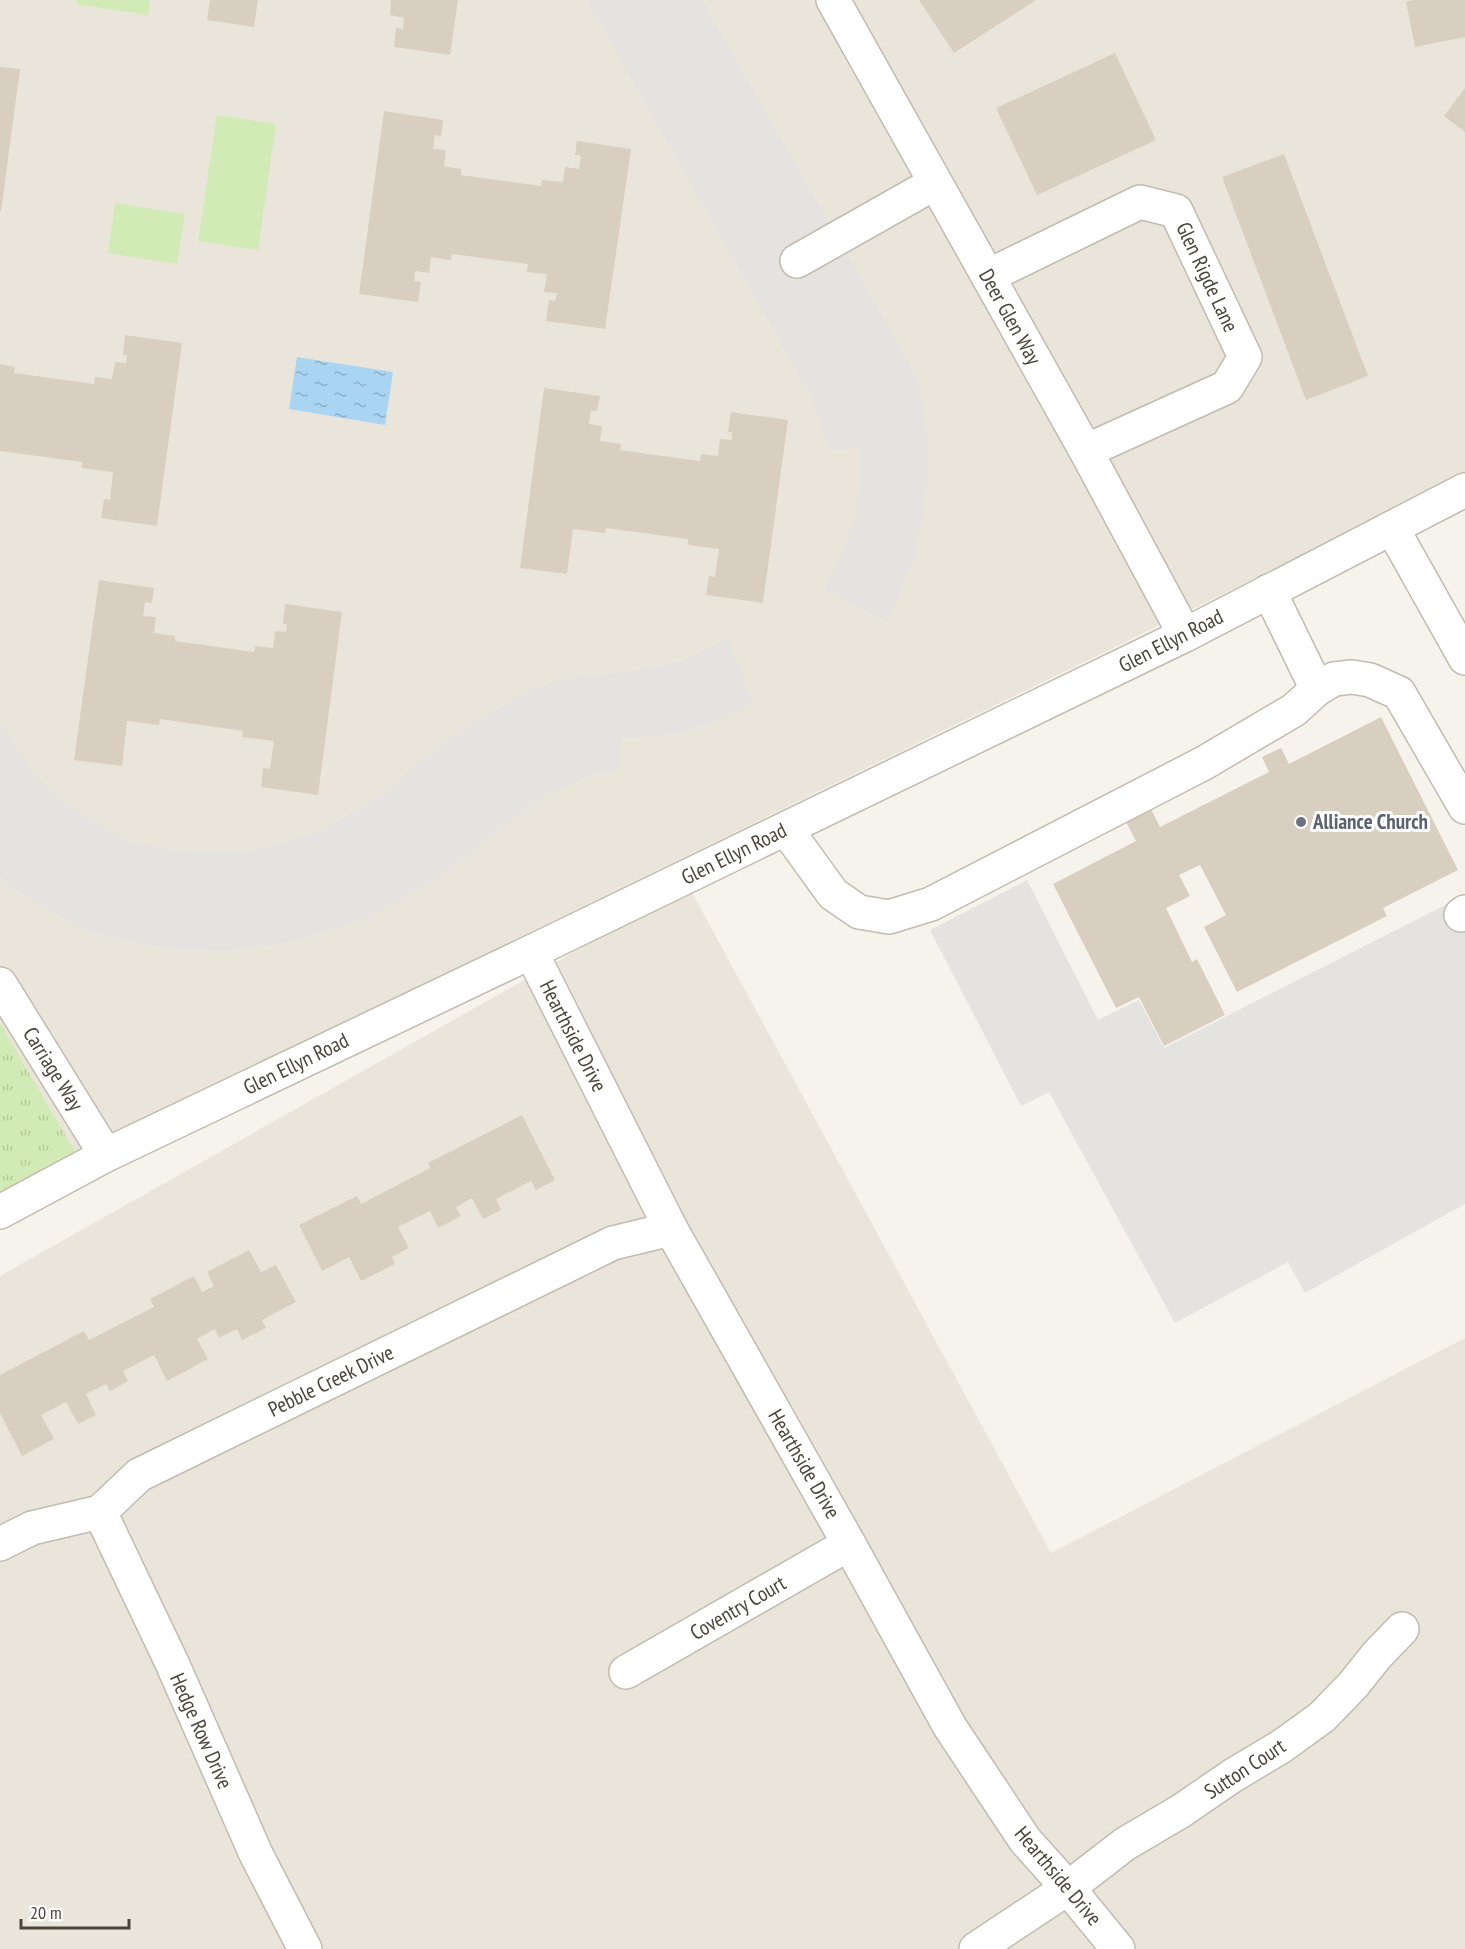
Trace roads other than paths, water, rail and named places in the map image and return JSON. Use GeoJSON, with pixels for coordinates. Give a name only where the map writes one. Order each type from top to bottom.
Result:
{"type":"FeatureCollection","features":[{"type":"Feature","properties":{"kind":"street","name":"Deer Glen Way"},"geometry":{"type":"LineString","coordinates":[[833,0],[1086,451],[1185,635]]}},
{"type":"Feature","properties":{"kind":"street"},"geometry":{"type":"LineString","coordinates":[[797,261],[935,183]]}},
{"type":"Feature","properties":{"kind":"street","name":"Glen Rigde Lane"},"geometry":{"type":"LineString","coordinates":[[988,276],[1140,202],[1176,211],[1245,357],[1227,387],[1086,451]]}},
{"type":"Feature","properties":{"kind":"street","name":"Glen Ellyn Road"},"geometry":{"type":"LineString","coordinates":[[0,1212],[106,1155],[1185,635],[1465,490]]}},
{"type":"Feature","properties":{"kind":"street"},"geometry":{"type":"LineString","coordinates":[[1392,528],[1465,658]]}},
{"type":"Feature","properties":{"kind":"street"},"geometry":{"type":"LineString","coordinates":[[1269,591],[1317,689]]}},
{"type":"Feature","properties":{"kind":"street"},"geometry":{"type":"LineString","coordinates":[[786,829],[833,894],[859,912],[889,917],[931,904],[1204,763],[1294,710],[1317,689],[1334,679],[1352,677],[1370,680],[1399,693],[1465,807]]}},
{"type":"Feature","properties":{"kind":"street","name":"Hearthside Drive"},"geometry":{"type":"LineString","coordinates":[[531,952],[670,1229],[950,1727],[1025,1839],[1118,1949]]}},
{"type":"Feature","properties":{"kind":"street","name":"Carriage Way"},"geometry":{"type":"LineString","coordinates":[[0,984],[106,1155]]}},
{"type":"Feature","properties":{"kind":"street","name":"Pebble Creek Drive"},"geometry":{"type":"LineString","coordinates":[[100,1512],[139,1475],[613,1243],[670,1229]]}},
{"type":"Feature","properties":{"kind":"street"},"geometry":{"type":"LineString","coordinates":[[0,1544],[32,1528],[100,1512]]}},
{"type":"Feature","properties":{"kind":"street","name":"Hedge Row Drive"},"geometry":{"type":"LineString","coordinates":[[100,1512],[176,1674],[256,1854],[305,1949]]}},
{"type":"Feature","properties":{"kind":"street","name":"Coventry Court"},"geometry":{"type":"LineString","coordinates":[[626,1672],[849,1544]]}},
{"type":"Feature","properties":{"kind":"street","name":"Sutton Court"},"geometry":{"type":"LineString","coordinates":[[976,1949],[1068,1888],[1125,1844],[1181,1811],[1323,1717],[1402,1629]]}},
{"type":"Feature","properties":{"kind":"water"},"geometry":{"type":"Polygon","coordinates":[[[297,357],[393,372],[385,425],[289,409],[297,357]]]}},
{"type":"Feature","properties":{"kind":"place","name":"Alliance Church"},"geometry":{"type":"Point","coordinates":[1301,822]}}]}
